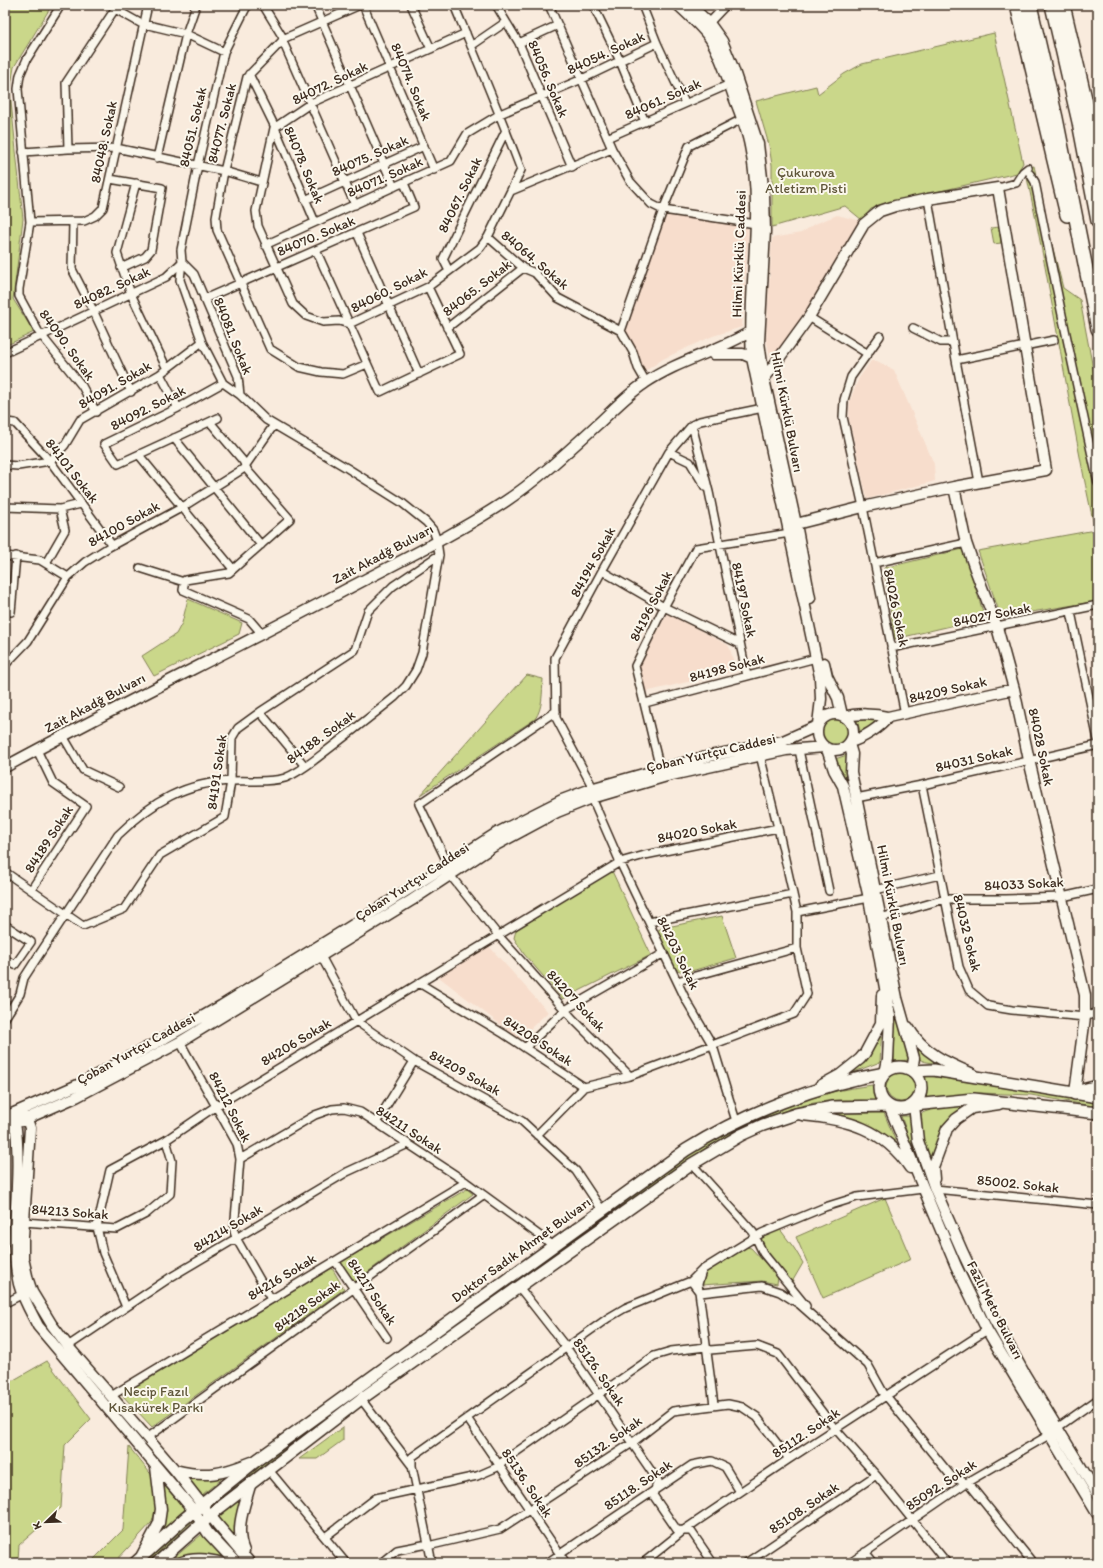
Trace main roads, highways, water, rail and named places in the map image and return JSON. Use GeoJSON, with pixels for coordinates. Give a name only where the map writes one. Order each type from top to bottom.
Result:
{"type":"FeatureCollection","features":[{"type":"Feature","properties":{"kind":"highway"},"geometry":{"type":"LineString","coordinates":[[1017,5],[1075,249],[1093,304]]}},
{"type":"Feature","properties":{"kind":"highway"},"geometry":{"type":"LineString","coordinates":[[1030,5],[1056,118],[1098,329]]}},
{"type":"Feature","properties":{"kind":"highway"},"geometry":{"type":"LineString","coordinates":[[1052,5],[1079,122],[1098,221]]}},
{"type":"Feature","properties":{"kind":"highway"},"geometry":{"type":"LineString","coordinates":[[1063,5],[1087,107],[1098,181]]}},
{"type":"Feature","properties":{"kind":"highway"},"geometry":{"type":"LineString","coordinates":[[1075,1093],[1098,1087]]}},
{"type":"Feature","properties":{"kind":"main road","name":"Hilmi Kürklü Caddesi"},"geometry":{"type":"LineString","coordinates":[[678,5],[710,38],[730,84],[750,146],[755,186],[756,224],[750,332]]}},
{"type":"Feature","properties":{"kind":"main road","name":"Hilmi Kürklü Bulvarı"},"geometry":{"type":"LineString","coordinates":[[690,5],[709,23],[722,41],[733,68],[758,144],[764,195],[765,231],[759,342],[764,379],[796,524],[827,676],[838,698],[844,716]]}},
{"type":"Feature","properties":{"kind":"main road"},"geometry":{"type":"LineString","coordinates":[[764,379],[809,317],[864,224],[880,211],[928,199],[998,188],[1046,470],[863,506],[796,524]]}},
{"type":"Feature","properties":{"kind":"main road","name":"Hilmi Kürklü Bulvarı"},"geometry":{"type":"LineString","coordinates":[[750,332],[752,358],[820,677],[821,699],[818,725]]}},
{"type":"Feature","properties":{"kind":"main road","name":"Zait Akadğ Bulvarı"},"geometry":{"type":"LineString","coordinates":[[5,767],[262,634],[437,541],[506,501],[527,486],[568,452],[629,395],[646,382],[676,365],[705,355],[734,342],[750,332]]}},
{"type":"Feature","properties":{"kind":"main road"},"geometry":{"type":"LineString","coordinates":[[705,355],[728,353],[743,354],[752,358]]}},
{"type":"Feature","properties":{"kind":"main road","name":"84028 Sokak"},"geometry":{"type":"LineString","coordinates":[[954,487],[966,543],[997,627],[1014,689],[1029,760],[1085,995],[1085,1016],[1075,1093]]}},
{"type":"Feature","properties":{"kind":"main road","name":"84209 Sokak"},"geometry":{"type":"LineString","coordinates":[[888,717],[1014,689]]}},
{"type":"Feature","properties":{"kind":"main road"},"geometry":{"type":"LineString","coordinates":[[833,714],[844,716],[853,714],[880,715],[888,717],[884,723],[839,750],[826,748],[819,742],[816,736],[818,725],[827,715],[833,714]]}},
{"type":"Feature","properties":{"kind":"main road"},"geometry":{"type":"LineString","coordinates":[[844,716],[850,722],[852,727],[853,733],[849,743]]}},
{"type":"Feature","properties":{"kind":"main road","name":"Çoban Yurtçu Caddesi"},"geometry":{"type":"LineString","coordinates":[[13,1120],[42,1112],[76,1097],[180,1042],[412,900],[492,847],[592,793],[660,769],[714,755],[783,740],[818,725]]}},
{"type":"Feature","properties":{"kind":"main road","name":"Hilmi Kürklü Bulvarı"},"geometry":{"type":"LineString","coordinates":[[849,743],[852,754],[851,772],[872,894],[883,977],[890,1016],[888,1059],[885,1074]]}},
{"type":"Feature","properties":{"kind":"main road","name":"Hilmi Kürklü Bulvarı"},"geometry":{"type":"LineString","coordinates":[[826,748],[834,770],[843,786],[872,894],[880,918],[901,1015],[914,1058],[912,1071]]}},
{"type":"Feature","properties":{"kind":"main road","name":"Çoban Yurtçu Caddesi"},"geometry":{"type":"LineString","coordinates":[[13,1120],[32,1105],[80,1084],[221,1006],[497,834],[562,800],[760,755],[786,750],[826,748]]}},
{"type":"Feature","properties":{"kind":"main road"},"geometry":{"type":"LineString","coordinates":[[791,1100],[840,1075],[860,1059],[865,1053],[880,1023],[883,977]]}},
{"type":"Feature","properties":{"kind":"main road"},"geometry":{"type":"LineString","coordinates":[[901,1015],[912,1033],[926,1050],[940,1060],[981,1078]]}},
{"type":"Feature","properties":{"kind":"main road"},"geometry":{"type":"LineString","coordinates":[[914,1105],[919,1100],[921,1093],[922,1086],[920,1079],[912,1071],[904,1067],[890,1069],[885,1074],[879,1086],[880,1092],[882,1099],[889,1106],[900,1110],[914,1105],[974,1100],[1010,1102],[1098,1113]]}},
{"type":"Feature","properties":{"kind":"main road"},"geometry":{"type":"LineString","coordinates":[[912,1071],[934,1070],[1098,1097]]}},
{"type":"Feature","properties":{"kind":"main road","name":"Doktor Sadık Ahmet Bulvarı"},"geometry":{"type":"LineString","coordinates":[[138,1561],[198,1508],[257,1460],[686,1150],[736,1121],[833,1085],[885,1074]]}},
{"type":"Feature","properties":{"kind":"main road"},"geometry":{"type":"LineString","coordinates":[[935,1189],[933,1167],[947,1130],[956,1119],[972,1108],[1010,1102]]}},
{"type":"Feature","properties":{"kind":"main road","name":"Fazlı Meto Bulvarı"},"geometry":{"type":"LineString","coordinates":[[914,1105],[918,1141],[935,1189],[963,1253],[994,1319],[1098,1515]]}},
{"type":"Feature","properties":{"kind":"main road","name":"Doktor Sadık Ahmet Bulvarı"},"geometry":{"type":"LineString","coordinates":[[202,1523],[251,1482],[361,1399],[692,1164],[741,1134],[796,1114],[833,1107],[889,1106]]}},
{"type":"Feature","properties":{"kind":"main road","name":"Fazlı Meto Bulvarı"},"geometry":{"type":"LineString","coordinates":[[889,1106],[956,1266],[987,1330],[1053,1431],[1098,1495]]}},
{"type":"Feature","properties":{"kind":"main road"},"geometry":{"type":"LineString","coordinates":[[796,1114],[840,1120],[855,1124],[874,1132],[904,1158],[924,1188]]}},
{"type":"Feature","properties":{"kind":"main road"},"geometry":{"type":"LineString","coordinates":[[13,1120],[18,1147],[14,1233],[15,1262],[19,1283],[27,1305],[38,1326],[155,1465],[198,1508],[211,1515],[250,1563]]}},
{"type":"Feature","properties":{"kind":"main road"},"geometry":{"type":"LineString","coordinates":[[13,1120],[30,1128],[23,1258],[32,1292],[52,1325],[68,1346],[175,1470],[198,1508],[202,1523],[208,1533],[236,1563]]}},
{"type":"Feature","properties":{"kind":"main road"},"geometry":{"type":"LineString","coordinates":[[175,1470],[202,1475],[214,1474],[228,1471],[257,1460]]}},
{"type":"Feature","properties":{"kind":"main road"},"geometry":{"type":"LineString","coordinates":[[138,1561],[159,1523],[161,1509],[155,1465]]}},
{"type":"Feature","properties":{"kind":"main road"},"geometry":{"type":"LineString","coordinates":[[250,1563],[240,1541],[240,1525],[251,1482]]}},
{"type":"Feature","properties":{"kind":"main road"},"geometry":{"type":"LineString","coordinates":[[157,1563],[202,1523]]}},
{"type":"Feature","properties":{"kind":"main road"},"geometry":{"type":"LineString","coordinates":[[179,1563],[189,1559],[200,1558],[222,1563]]}},
{"type":"Feature","properties":{"kind":"park label","name":"Çukurova Atletizm Pisti"},"geometry":{"type":"Point","coordinates":[806,180]}},
{"type":"Feature","properties":{"kind":"park label","name":"Necip Fazıl Kısakürek Parkı"},"geometry":{"type":"Point","coordinates":[156,1400]}}]}
